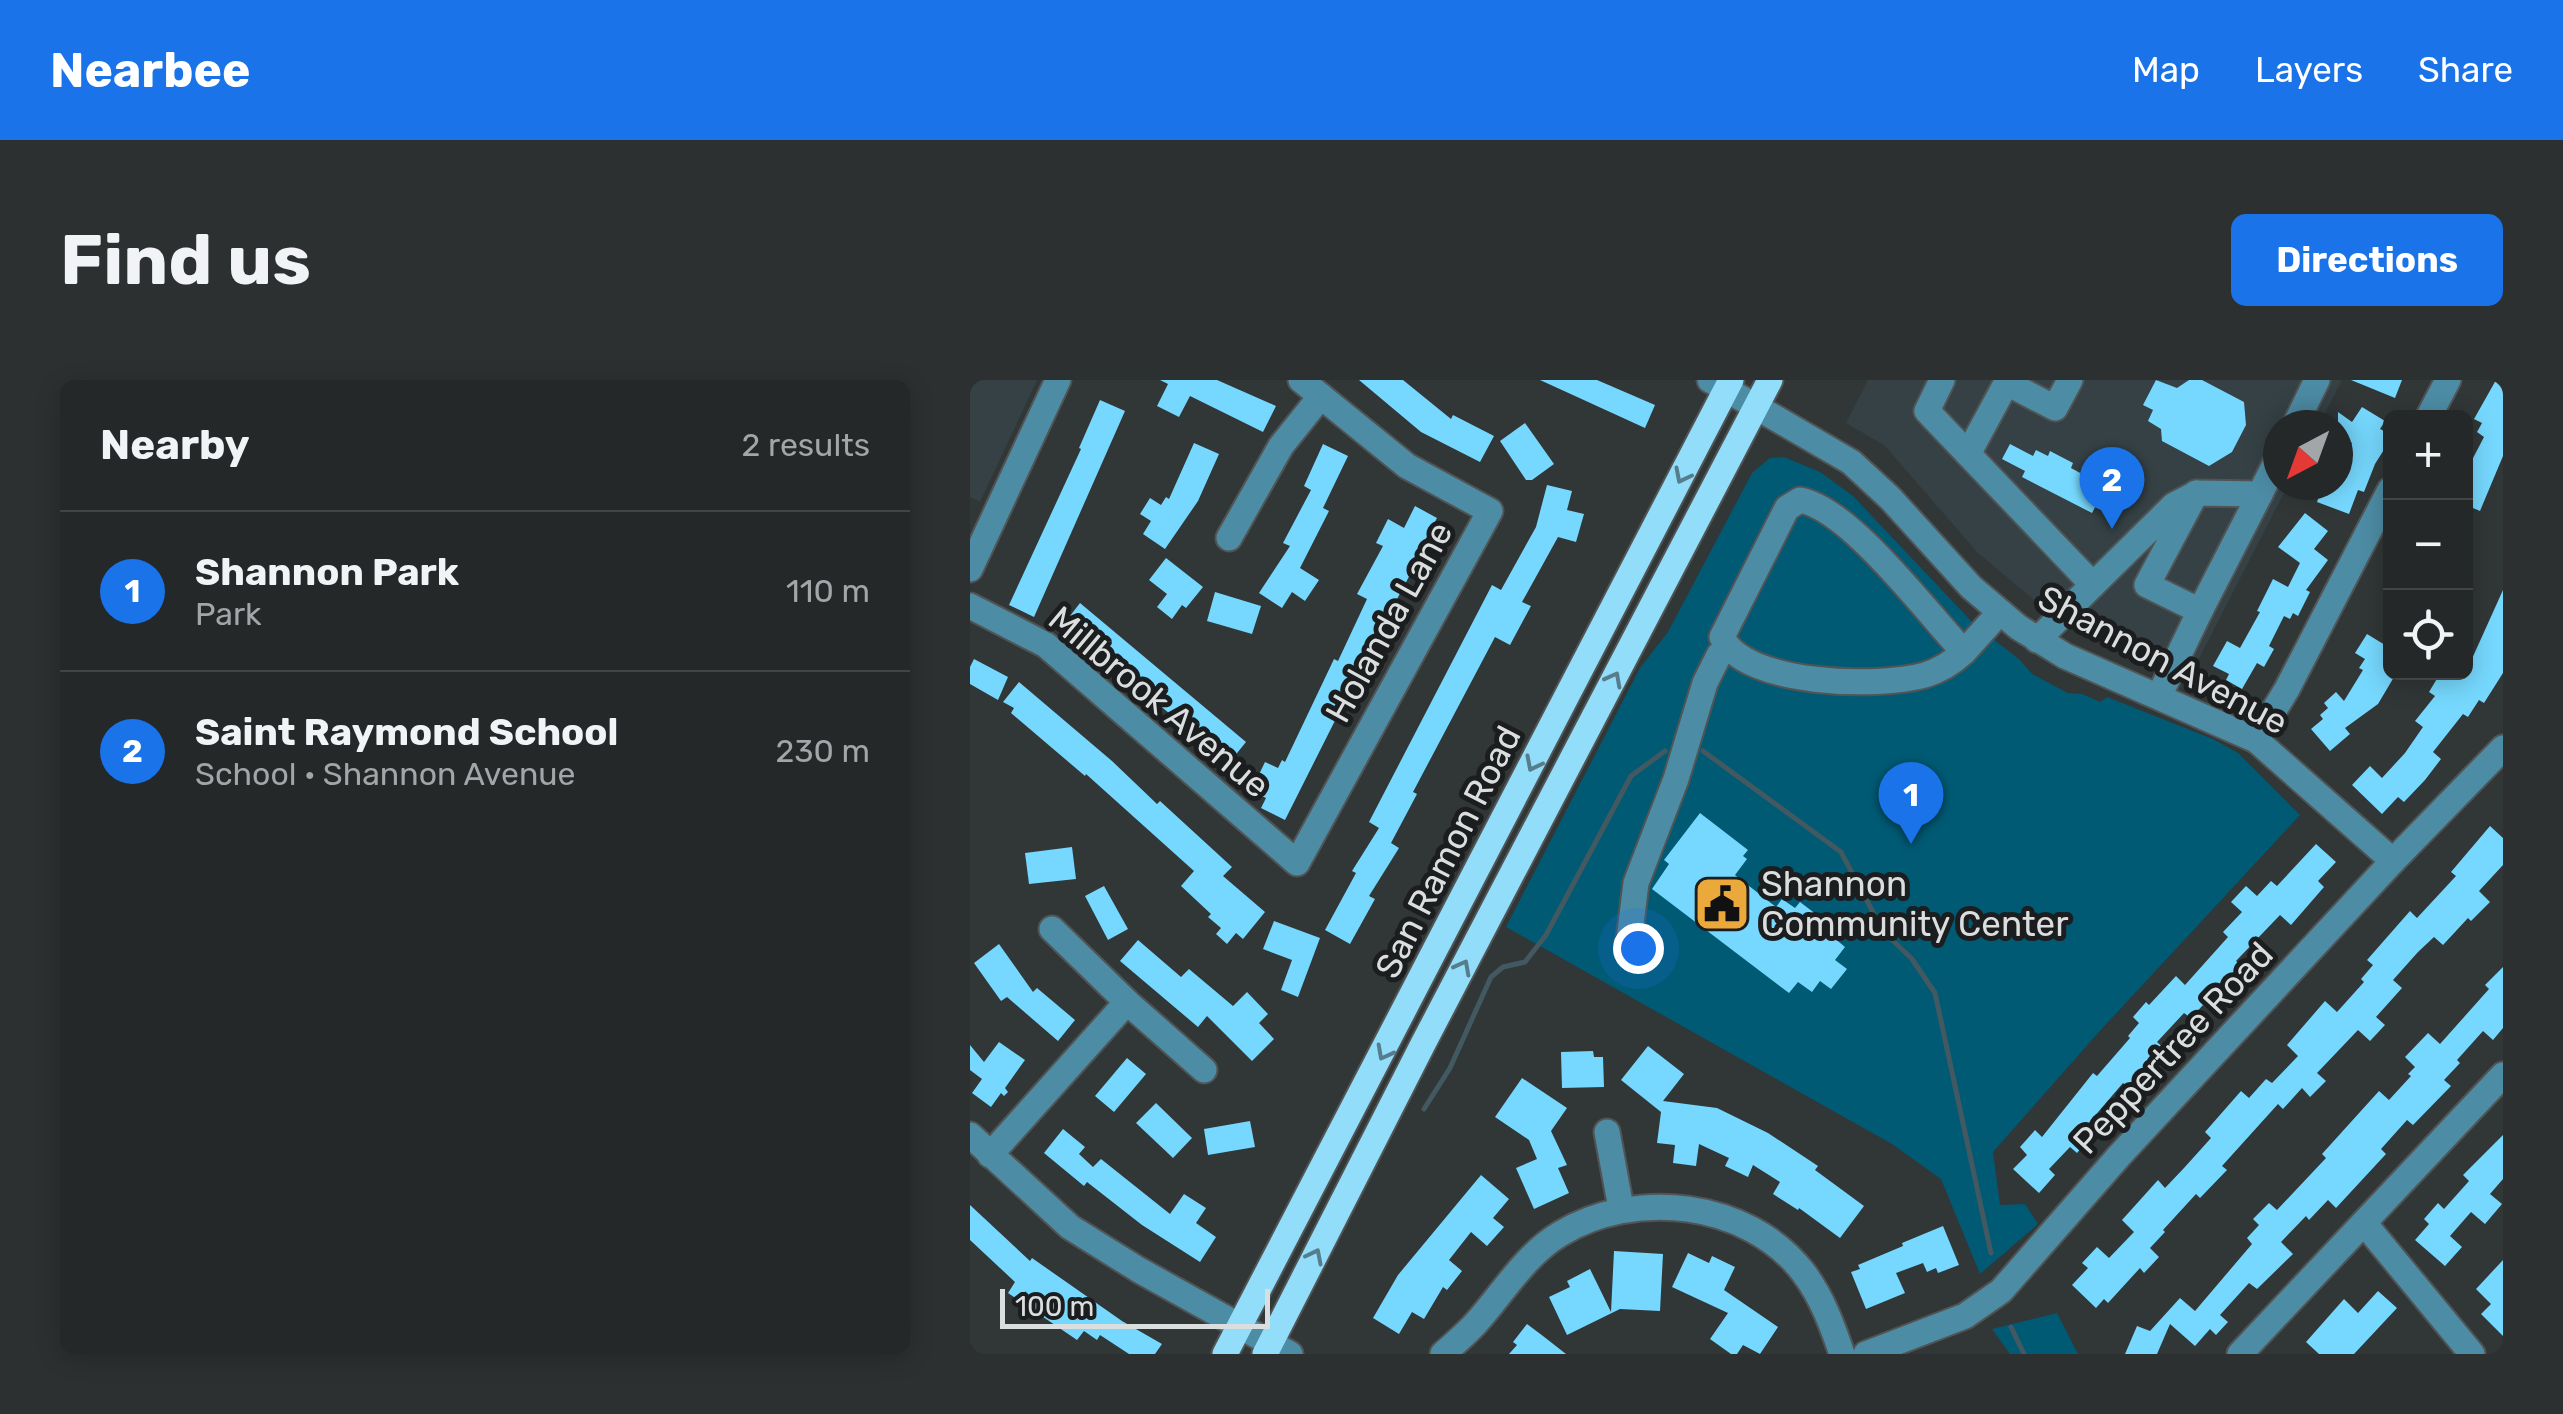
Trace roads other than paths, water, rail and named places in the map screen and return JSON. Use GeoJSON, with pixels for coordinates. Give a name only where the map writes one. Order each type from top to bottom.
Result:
{"type":"FeatureCollection","features":[{"type":"Feature","properties":{"kind":"main road","name":"San Ramon Road"},"geometry":{"type":"LineString","coordinates":[[1276,1350],[1770,380]]}},
{"type":"Feature","properties":{"kind":"main road","name":"San Ramon Road"},"geometry":{"type":"LineString","coordinates":[[1225,1354],[1722,383]]}},
{"type":"Feature","properties":{"kind":"street"},"geometry":{"type":"LineString","coordinates":[[970,570],[1058,380]]}},
{"type":"Feature","properties":{"kind":"street"},"geometry":{"type":"LineString","coordinates":[[1942,380],[1927,411],[2093,585]]}},
{"type":"Feature","properties":{"kind":"street"},"geometry":{"type":"LineString","coordinates":[[1968,454],[2008,382],[2055,408],[2070,380]]}},
{"type":"Feature","properties":{"kind":"street"},"geometry":{"type":"LineString","coordinates":[[2302,410],[2317,380]]}},
{"type":"Feature","properties":{"kind":"street"},"geometry":{"type":"LineString","coordinates":[[2432,410],[2448,380]]}},
{"type":"Feature","properties":{"kind":"street","name":"Shannon Avenue"},"geometry":{"type":"LineString","coordinates":[[1722,383],[1851,462],[2000,612],[2037,640],[2256,740],[2320,792],[2393,861]]}},
{"type":"Feature","properties":{"kind":"street"},"geometry":{"type":"LineString","coordinates":[[1229,538],[1311,388]]}},
{"type":"Feature","properties":{"kind":"street","name":"Holanda Lane"},"geometry":{"type":"LineString","coordinates":[[1297,863],[1490,511],[1407,466],[1311,388]]}},
{"type":"Feature","properties":{"kind":"street"},"geometry":{"type":"LineString","coordinates":[[2158,696],[2263,488]]}},
{"type":"Feature","properties":{"kind":"street"},"geometry":{"type":"LineString","coordinates":[[2196,493],[2146,585],[2200,611]]}},
{"type":"Feature","properties":{"kind":"street"},"geometry":{"type":"LineString","coordinates":[[2037,640],[2174,505],[2196,493],[2260,494]]}},
{"type":"Feature","properties":{"kind":"street"},"geometry":{"type":"LineString","coordinates":[[1964,652],[1860,538],[1832,514],[1800,500],[1787,508],[1722,636],[1727,648],[1772,670],[1799,677],[1839,682],[1899,680],[1949,666],[1964,652],[2000,612]]}},
{"type":"Feature","properties":{"kind":"street"},"geometry":{"type":"LineString","coordinates":[[2256,740],[2287,689],[2385,500]]}},
{"type":"Feature","properties":{"kind":"street","name":"Millbrook Avenue"},"geometry":{"type":"LineString","coordinates":[[970,606],[1046,645],[1297,863]]}},
{"type":"Feature","properties":{"kind":"street"},"geometry":{"type":"LineString","coordinates":[[1628,948],[1636,883],[1676,779],[1705,683],[1727,648]]}},
{"type":"Feature","properties":{"kind":"street","name":"Peppertree Road"},"geometry":{"type":"LineString","coordinates":[[1866,1354],[1964,1316],[2001,1291],[2119,1156],[2393,861],[2502,754]]}},
{"type":"Feature","properties":{"kind":"street"},"geometry":{"type":"LineString","coordinates":[[1052,929],[1204,1070]]}},
{"type":"Feature","properties":{"kind":"street"},"geometry":{"type":"LineString","coordinates":[[990,1155],[1127,1002]]}},
{"type":"Feature","properties":{"kind":"street"},"geometry":{"type":"LineString","coordinates":[[2240,1354],[2503,1075]]}},
{"type":"Feature","properties":{"kind":"street"},"geometry":{"type":"LineString","coordinates":[[1608,1132],[1621,1208]]}},
{"type":"Feature","properties":{"kind":"street"},"geometry":{"type":"LineString","coordinates":[[970,1136],[1070,1226],[1276,1350]]}},
{"type":"Feature","properties":{"kind":"street"},"geometry":{"type":"LineString","coordinates":[[1443,1354],[1476,1323],[1527,1262],[1560,1234],[1621,1208],[1700,1210],[1772,1242],[1800,1268],[1820,1298],[1842,1354]]}},
{"type":"Feature","properties":{"kind":"street"},"geometry":{"type":"LineString","coordinates":[[2364,1223],[2472,1354]]}},
{"type":"Feature","properties":{"kind":"waterway"},"geometry":{"type":"LineString","coordinates":[[1424,1109],[1450,1068],[1491,977],[1503,967],[1525,962],[1546,935],[1631,776],[1665,751]]}},
{"type":"Feature","properties":{"kind":"waterway"},"geometry":{"type":"LineString","coordinates":[[1703,751],[1841,852],[1883,931],[1912,959],[1935,993],[1991,1253]]}},
{"type":"Feature","properties":{"kind":"waterway"},"geometry":{"type":"LineString","coordinates":[[2011,1327],[2024,1354]]}},
{"type":"Feature","properties":{"kind":"place","name":"Saint Raymond School"},"geometry":{"type":"Point","coordinates":[2112,529]}},
{"type":"Feature","properties":{"kind":"place","name":"Shannon Park"},"geometry":{"type":"Point","coordinates":[1911,844]}},
{"type":"Feature","properties":{"kind":"place","name":"Shannon Community Center"},"geometry":{"type":"Point","coordinates":[1722,904]}}]}
